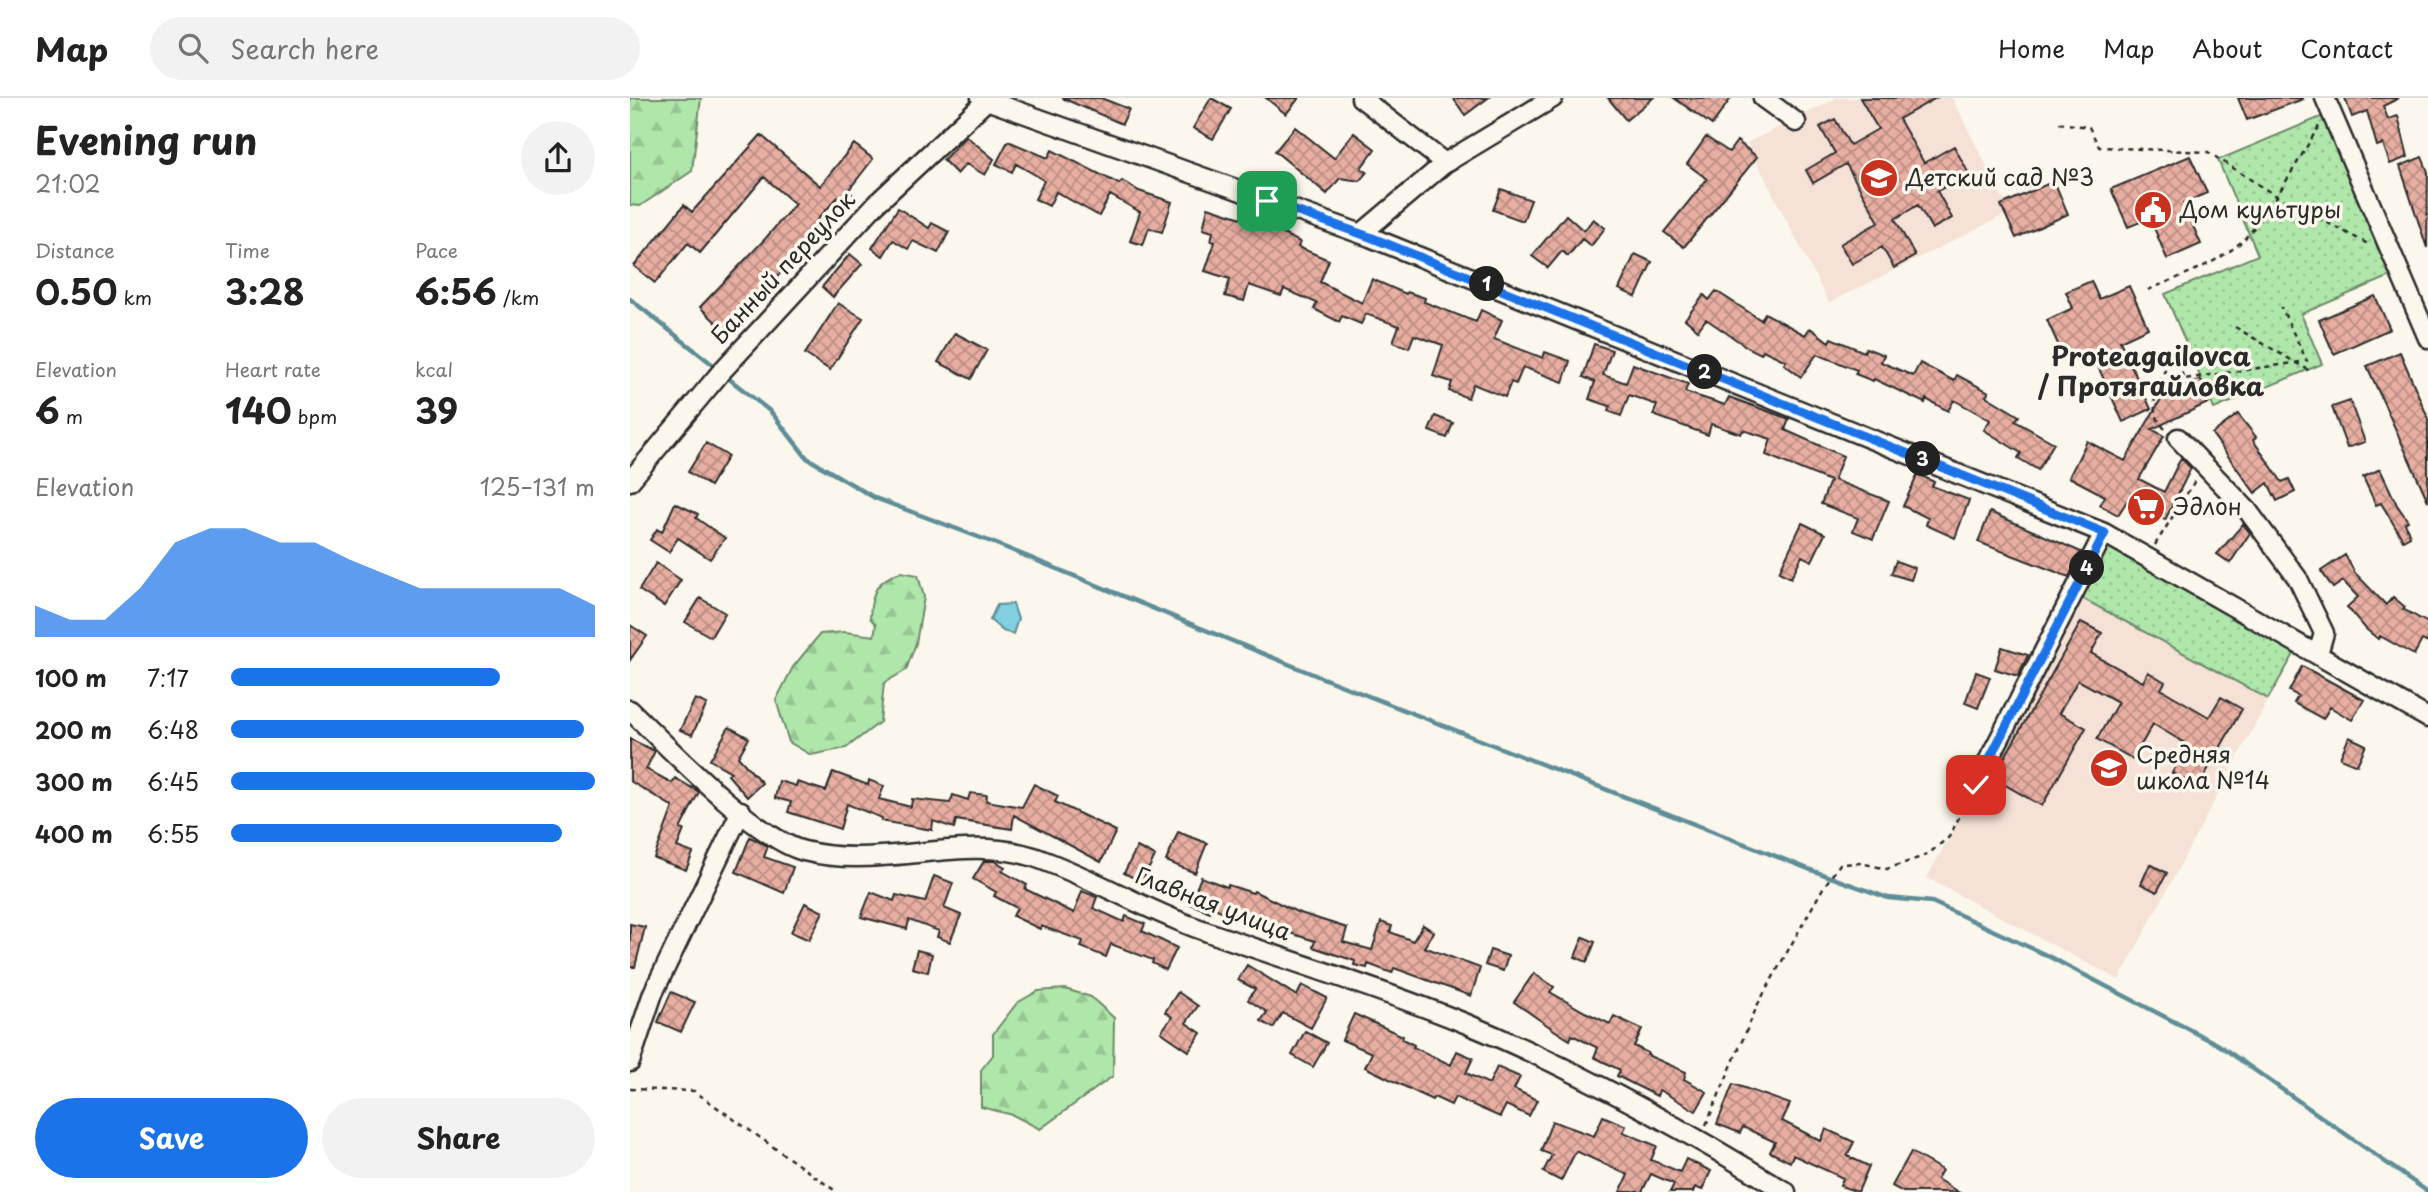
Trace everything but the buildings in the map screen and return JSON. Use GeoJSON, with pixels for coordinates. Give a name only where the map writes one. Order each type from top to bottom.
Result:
{"type":"FeatureCollection","features":[{"type":"Feature","properties":{"kind":"street"},"geometry":{"type":"LineString","coordinates":[[1361,98],[1445,163]]}},
{"type":"Feature","properties":{"kind":"street"},"geometry":{"type":"LineString","coordinates":[[1361,234],[1445,163],[1553,98]]}},
{"type":"Feature","properties":{"kind":"street"},"geometry":{"type":"LineString","coordinates":[[1763,98],[1796,122]]}},
{"type":"Feature","properties":{"kind":"street"},"geometry":{"type":"LineString","coordinates":[[984,100],[1361,234],[2105,533],[2428,718]]}},
{"type":"Feature","properties":{"kind":"street","name":"Банный переулок"},"geometry":{"type":"LineString","coordinates":[[630,481],[731,361],[876,204],[984,100]]}},
{"type":"Feature","properties":{"kind":"street"},"geometry":{"type":"LineString","coordinates":[[2328,103],[2428,338]]}},
{"type":"Feature","properties":{"kind":"street"},"geometry":{"type":"LineString","coordinates":[[2178,439],[2248,511],[2298,579],[2324,633],[2318,654]]}},
{"type":"Feature","properties":{"kind":"street"},"geometry":{"type":"LineString","coordinates":[[1976,785],[2105,533]]}},
{"type":"Feature","properties":{"kind":"street","name":"Главная улица"},"geometry":{"type":"LineString","coordinates":[[630,710],[768,833],[811,852],[878,857],[956,848],[995,849],[1036,858],[1190,925],[1385,991],[1470,1026],[1618,1096],[1786,1192]]}},
{"type":"Feature","properties":{"kind":"street"},"geometry":{"type":"LineString","coordinates":[[630,1062],[653,993],[741,811]]}},
{"type":"Feature","properties":{"kind":"path"},"geometry":{"type":"LineString","coordinates":[[2148,290],[2196,269],[2240,243],[2276,196],[2328,103]]}},
{"type":"Feature","properties":{"kind":"path"},"geometry":{"type":"LineString","coordinates":[[2059,123],[2089,127],[2099,147],[2208,152],[2276,196],[2371,245]]}},
{"type":"Feature","properties":{"kind":"path"},"geometry":{"type":"LineString","coordinates":[[2178,439],[2162,427],[2154,408],[2154,393],[2174,353],[2184,379],[2307,361],[2281,307]]}},
{"type":"Feature","properties":{"kind":"path"},"geometry":{"type":"LineString","coordinates":[[2235,327],[2310,371]]}},
{"type":"Feature","properties":{"kind":"path"},"geometry":{"type":"LineString","coordinates":[[2148,557],[2205,467]]}},
{"type":"Feature","properties":{"kind":"path"},"geometry":{"type":"LineString","coordinates":[[1698,1141],[1758,1004],[1823,888],[1840,864],[1861,863],[1887,869],[1927,855],[1950,837],[1976,785]]}},
{"type":"Feature","properties":{"kind":"path"},"geometry":{"type":"LineString","coordinates":[[630,1089],[694,1091],[837,1192]]}},
{"type":"Feature","properties":{"kind":"shaded area","name":"Детский сад №3"},"geometry":{"type":"Polygon","coordinates":[[[1837,98],[1952,98],[2010,212],[1829,303],[1747,143],[1837,98]]]}},
{"type":"Feature","properties":{"kind":"shaded area","name":"Средняя школа №14"},"geometry":{"type":"Polygon","coordinates":[[[2103,555],[2290,659],[2119,980],[1927,878],[2103,555]]]}},
{"type":"Feature","properties":{"kind":"green space"},"geometry":{"type":"Polygon","coordinates":[[[630,98],[701,98],[692,171],[640,206],[630,205],[630,98]]]}},
{"type":"Feature","properties":{"kind":"green space"},"geometry":{"type":"Polygon","coordinates":[[[2323,116],[2391,276],[2301,314],[2322,364],[2214,409],[2165,294],[2258,255],[2218,160],[2323,116]]]}},
{"type":"Feature","properties":{"kind":"green space"},"geometry":{"type":"Polygon","coordinates":[[[2106,545],[2297,649],[2268,699],[2080,597],[2106,545]]]}},
{"type":"Feature","properties":{"kind":"green space"},"geometry":{"type":"Polygon","coordinates":[[[901,572],[918,575],[924,597],[916,643],[906,670],[884,683],[880,722],[846,748],[811,755],[789,742],[776,700],[793,667],[820,634],[845,632],[874,636],[876,625],[870,618],[876,589],[880,583],[901,572]]]}},
{"type":"Feature","properties":{"kind":"green space"},"geometry":{"type":"Polygon","coordinates":[[[1065,989],[1091,997],[1114,1018],[1113,1076],[1040,1129],[1013,1115],[981,1107],[981,1070],[993,1055],[993,1034],[1017,1003],[1038,991],[1065,989]]]}},
{"type":"Feature","properties":{"kind":"water"},"geometry":{"type":"Polygon","coordinates":[[[1013,604],[1018,619],[1013,634],[1003,631],[990,620],[997,605],[1013,604]]]}},
{"type":"Feature","properties":{"kind":"waterway"},"geometry":{"type":"LineString","coordinates":[[630,299],[717,368]]}},
{"type":"Feature","properties":{"kind":"waterway"},"geometry":{"type":"LineString","coordinates":[[723,374],[771,412],[807,458],[875,498],[994,543],[1320,677],[1811,870],[1888,898],[1932,902],[2046,955],[2219,1045],[2428,1192]]}},
{"type":"Feature","properties":{"kind":"place","name":"Детский сад №3"},"geometry":{"type":"Point","coordinates":[1879,178]}},
{"type":"Feature","properties":{"kind":"place","name":"Дом культуры"},"geometry":{"type":"Point","coordinates":[2153,210]}},
{"type":"Feature","properties":{"kind":"place","name":"Эдлон"},"geometry":{"type":"Point","coordinates":[2146,507]}},
{"type":"Feature","properties":{"kind":"place","name":"Средняя школа №14"},"geometry":{"type":"Point","coordinates":[2109,768]}},
{"type":"Feature","properties":{"kind":"district","name":"Proteagailovca / Протягайловка"},"geometry":{"type":"Point","coordinates":[2151,372]}},
{"type":"Feature","properties":{"kind":"route"},"geometry":{"type":"LineString","coordinates":[[1267,201],[1370,237],[2105,533],[1976,785]]}}]}
